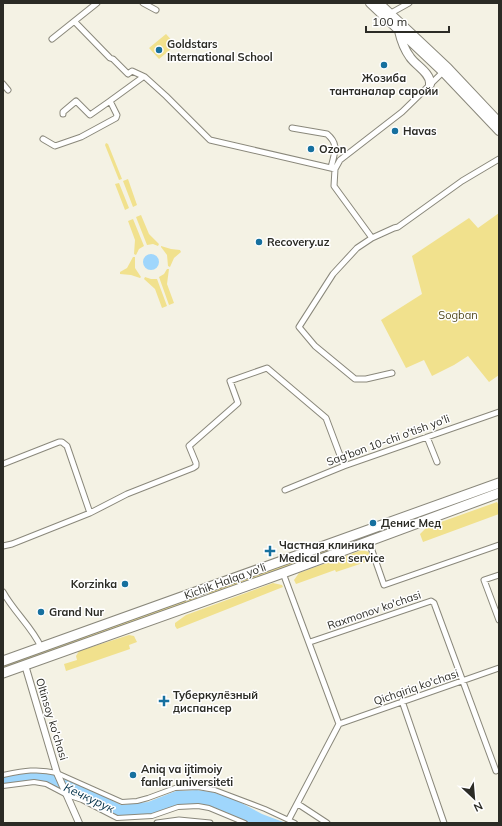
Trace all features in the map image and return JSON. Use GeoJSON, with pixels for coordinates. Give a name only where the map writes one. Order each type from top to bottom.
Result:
{"type":"FeatureCollection","features":[{"type":"Feature","properties":{"kind":"highway","name":"Kichik Halqa yo'li"},"geometry":{"type":"LineString","coordinates":[[3,661],[499,483]]}},
{"type":"Feature","properties":{"kind":"highway"},"geometry":{"type":"LineString","coordinates":[[489,486],[496,495]]}},
{"type":"Feature","properties":{"kind":"highway","name":"Kichik Halqa yo'li"},"geometry":{"type":"LineString","coordinates":[[3,673],[284,573],[496,495]]}},
{"type":"Feature","properties":{"kind":"highway"},"geometry":{"type":"LineString","coordinates":[[198,591],[202,602]]}},
{"type":"Feature","properties":{"kind":"main road"},"geometry":{"type":"LineString","coordinates":[[370,3],[446,70],[499,131]]}},
{"type":"Feature","properties":{"kind":"main road"},"geometry":{"type":"LineString","coordinates":[[380,3],[499,122]]}},
{"type":"Feature","properties":{"kind":"main road"},"geometry":{"type":"LineString","coordinates":[[399,30],[407,53],[431,81],[430,84]]}},
{"type":"Feature","properties":{"kind":"street"},"geometry":{"type":"LineString","coordinates":[[52,39],[97,3]]}},
{"type":"Feature","properties":{"kind":"street"},"geometry":{"type":"LineString","coordinates":[[144,3],[156,10]]}},
{"type":"Feature","properties":{"kind":"street"},"geometry":{"type":"LineString","coordinates":[[391,13],[409,3]]}},
{"type":"Feature","properties":{"kind":"street"},"geometry":{"type":"LineString","coordinates":[[75,22],[128,74],[132,71],[143,76],[166,96],[210,140],[333,168]]}},
{"type":"Feature","properties":{"kind":"street"},"geometry":{"type":"LineString","coordinates":[[333,168],[340,160],[402,112],[446,70]]}},
{"type":"Feature","properties":{"kind":"street"},"geometry":{"type":"LineString","coordinates":[[63,114],[63,112],[76,101],[90,115],[143,76]]}},
{"type":"Feature","properties":{"kind":"street"},"geometry":{"type":"LineString","coordinates":[[3,84],[8,90]]}},
{"type":"Feature","properties":{"kind":"street"},"geometry":{"type":"LineString","coordinates":[[42,139],[55,146],[81,137],[116,118],[117,115],[110,101]]}},
{"type":"Feature","properties":{"kind":"street"},"geometry":{"type":"LineString","coordinates":[[292,128],[327,134],[335,142],[336,146],[333,168],[334,186],[372,238]]}},
{"type":"Feature","properties":{"kind":"street"},"geometry":{"type":"LineString","coordinates":[[392,373],[366,379],[355,379],[315,346],[299,327],[333,274],[357,248],[372,238],[394,228],[398,228],[462,181],[499,159]]}},
{"type":"Feature","properties":{"kind":"street"},"geometry":{"type":"LineString","coordinates":[[3,546],[12,544],[90,513],[126,494],[194,468],[196,463],[189,446],[238,404],[230,381],[267,368],[326,418],[344,466]]}},
{"type":"Feature","properties":{"kind":"street","name":"Sag'bon 10-chi o'tish yo'li"},"geometry":{"type":"LineString","coordinates":[[285,490],[344,466],[499,412]]}},
{"type":"Feature","properties":{"kind":"street"},"geometry":{"type":"LineString","coordinates":[[427,437],[437,462]]}},
{"type":"Feature","properties":{"kind":"street"},"geometry":{"type":"LineString","coordinates":[[3,464],[59,442],[65,444],[90,513]]}},
{"type":"Feature","properties":{"kind":"street"},"geometry":{"type":"LineString","coordinates":[[369,542],[384,585],[499,545]]}},
{"type":"Feature","properties":{"kind":"street"},"geometry":{"type":"LineString","coordinates":[[284,573],[339,724],[289,819]]}},
{"type":"Feature","properties":{"kind":"street"},"geometry":{"type":"LineString","coordinates":[[499,575],[484,580],[499,620]]}},
{"type":"Feature","properties":{"kind":"street"},"geometry":{"type":"LineString","coordinates":[[3,592],[38,640],[41,647]]}},
{"type":"Feature","properties":{"kind":"street","name":"Raxmonov ko'chasi"},"geometry":{"type":"LineString","coordinates":[[310,642],[432,601],[461,681]]}},
{"type":"Feature","properties":{"kind":"street","name":"Oltinsoy ko'chasi"},"geometry":{"type":"LineString","coordinates":[[25,665],[57,774],[79,823]]}},
{"type":"Feature","properties":{"kind":"street","name":"Qichqiriq ko'chasi"},"geometry":{"type":"LineString","coordinates":[[339,724],[499,668]]}},
{"type":"Feature","properties":{"kind":"street"},"geometry":{"type":"LineString","coordinates":[[461,681],[496,771]]}},
{"type":"Feature","properties":{"kind":"street"},"geometry":{"type":"LineString","coordinates":[[402,702],[444,823]]}},
{"type":"Feature","properties":{"kind":"street"},"geometry":{"type":"LineString","coordinates":[[3,775],[31,770],[48,771],[122,802],[137,801],[175,788],[198,787],[214,790],[289,819],[295,823]]}},
{"type":"Feature","properties":{"kind":"street"},"geometry":{"type":"LineString","coordinates":[[3,786],[34,782],[46,784],[117,818],[152,816],[178,807],[198,806],[209,808],[246,823]]}},
{"type":"Feature","properties":{"kind":"street"},"geometry":{"type":"LineString","coordinates":[[298,804],[327,823]]}},
{"type":"Feature","properties":{"kind":"street"},"geometry":{"type":"LineString","coordinates":[[156,823],[179,820],[210,823]]}},
{"type":"Feature","properties":{"kind":"green space"},"geometry":{"type":"Polygon","coordinates":[[[166,34],[176,45],[159,59],[149,48],[166,34]]]}},
{"type":"Feature","properties":{"kind":"green space"},"geometry":{"type":"Polygon","coordinates":[[[106,143],[108,144],[122,179],[119,180],[105,145],[106,143]]]}},
{"type":"Feature","properties":{"kind":"green space"},"geometry":{"type":"Polygon","coordinates":[[[128,179],[137,205],[133,207],[123,181],[128,179]]]}},
{"type":"Feature","properties":{"kind":"green space"},"geometry":{"type":"Polygon","coordinates":[[[119,183],[129,208],[125,210],[115,184],[119,183]]]}},
{"type":"Feature","properties":{"kind":"green space","name":"Sogban"},"geometry":{"type":"Polygon","coordinates":[[[499,213],[499,375],[489,382],[468,356],[432,376],[424,360],[406,368],[381,320],[422,294],[412,256],[469,218],[478,228],[499,213]]]}},
{"type":"Feature","properties":{"kind":"green space"},"geometry":{"type":"Polygon","coordinates":[[[141,215],[149,234],[159,244],[158,246],[153,244],[147,245],[136,217],[141,215]]]}},
{"type":"Feature","properties":{"kind":"green space"},"geometry":{"type":"Polygon","coordinates":[[[133,219],[144,246],[139,249],[136,255],[134,254],[135,240],[128,221],[133,219]]]}},
{"type":"Feature","properties":{"kind":"green space"},"geometry":{"type":"Polygon","coordinates":[[[161,246],[180,250],[181,252],[174,258],[170,267],[168,266],[167,255],[161,246]]]}},
{"type":"Feature","properties":{"kind":"green space"},"geometry":{"type":"Polygon","coordinates":[[[133,257],[135,257],[135,268],[141,277],[140,278],[120,274],[120,272],[127,268],[133,257]]]}},
{"type":"Feature","properties":{"kind":"green space"},"geometry":{"type":"Polygon","coordinates":[[[167,269],[169,269],[167,284],[174,303],[169,305],[159,277],[164,274],[167,269]]]}},
{"type":"Feature","properties":{"kind":"green space"},"geometry":{"type":"Polygon","coordinates":[[[145,277],[157,279],[167,306],[162,308],[155,289],[144,279],[145,277]]]}},
{"type":"Feature","properties":{"kind":"green space"},"geometry":{"type":"Polygon","coordinates":[[[483,492],[484,495],[209,595],[208,592],[483,492]]]}},
{"type":"Feature","properties":{"kind":"green space"},"geometry":{"type":"Polygon","coordinates":[[[497,502],[499,506],[499,514],[423,542],[420,534],[427,527],[497,502]]]}},
{"type":"Feature","properties":{"kind":"green space"},"geometry":{"type":"Polygon","coordinates":[[[362,550],[369,552],[371,558],[369,561],[336,572],[335,570],[296,584],[294,580],[299,573],[362,550]]]}},
{"type":"Feature","properties":{"kind":"green space"},"geometry":{"type":"Polygon","coordinates":[[[273,583],[282,585],[283,587],[177,629],[175,626],[175,623],[186,615],[273,583]]]}},
{"type":"Feature","properties":{"kind":"green space"},"geometry":{"type":"Polygon","coordinates":[[[196,596],[197,599],[3,669],[3,665],[196,596]]]}},
{"type":"Feature","properties":{"kind":"green space"},"geometry":{"type":"Polygon","coordinates":[[[129,635],[134,636],[137,642],[129,645],[130,649],[66,671],[64,664],[77,660],[76,656],[79,651],[129,635]]]}},
{"type":"Feature","properties":{"kind":"water"},"geometry":{"type":"Polygon","coordinates":[[[148,254],[154,254],[159,259],[157,268],[154,270],[148,270],[143,265],[143,259],[148,254]]]}},
{"type":"Feature","properties":{"kind":"water","name":"Кечкурук"},"geometry":{"type":"Polygon","coordinates":[[[31,771],[48,773],[85,787],[121,805],[148,802],[176,791],[197,790],[212,792],[236,800],[262,814],[286,823],[250,823],[209,806],[199,805],[177,805],[152,814],[118,817],[81,797],[46,783],[3,785],[3,777],[31,771]]]}},
{"type":"Feature","properties":{"kind":"place","name":"Goldstars International School"},"geometry":{"type":"Point","coordinates":[159,50]}},
{"type":"Feature","properties":{"kind":"place","name":"Жозиба тантаналар саройи"},"geometry":{"type":"Point","coordinates":[384,65]}},
{"type":"Feature","properties":{"kind":"place","name":"Havas"},"geometry":{"type":"Point","coordinates":[395,131]}},
{"type":"Feature","properties":{"kind":"place","name":"Ozon"},"geometry":{"type":"Point","coordinates":[311,149]}},
{"type":"Feature","properties":{"kind":"place","name":"Recovery.uz"},"geometry":{"type":"Point","coordinates":[259,242]}},
{"type":"Feature","properties":{"kind":"place","name":"Денис Мед"},"geometry":{"type":"Point","coordinates":[373,523]}},
{"type":"Feature","properties":{"kind":"place","name":"Частная клиника Medical care service"},"geometry":{"type":"Point","coordinates":[270,551]}},
{"type":"Feature","properties":{"kind":"place","name":"Korzinka"},"geometry":{"type":"Point","coordinates":[125,584]}},
{"type":"Feature","properties":{"kind":"place","name":"Grand Nur"},"geometry":{"type":"Point","coordinates":[41,612]}},
{"type":"Feature","properties":{"kind":"place","name":"Туберкулёзный диспансер"},"geometry":{"type":"Point","coordinates":[164,701]}},
{"type":"Feature","properties":{"kind":"place","name":"Aniq va ijtimoiy fanlar universiteti"},"geometry":{"type":"Point","coordinates":[133,775]}}]}
